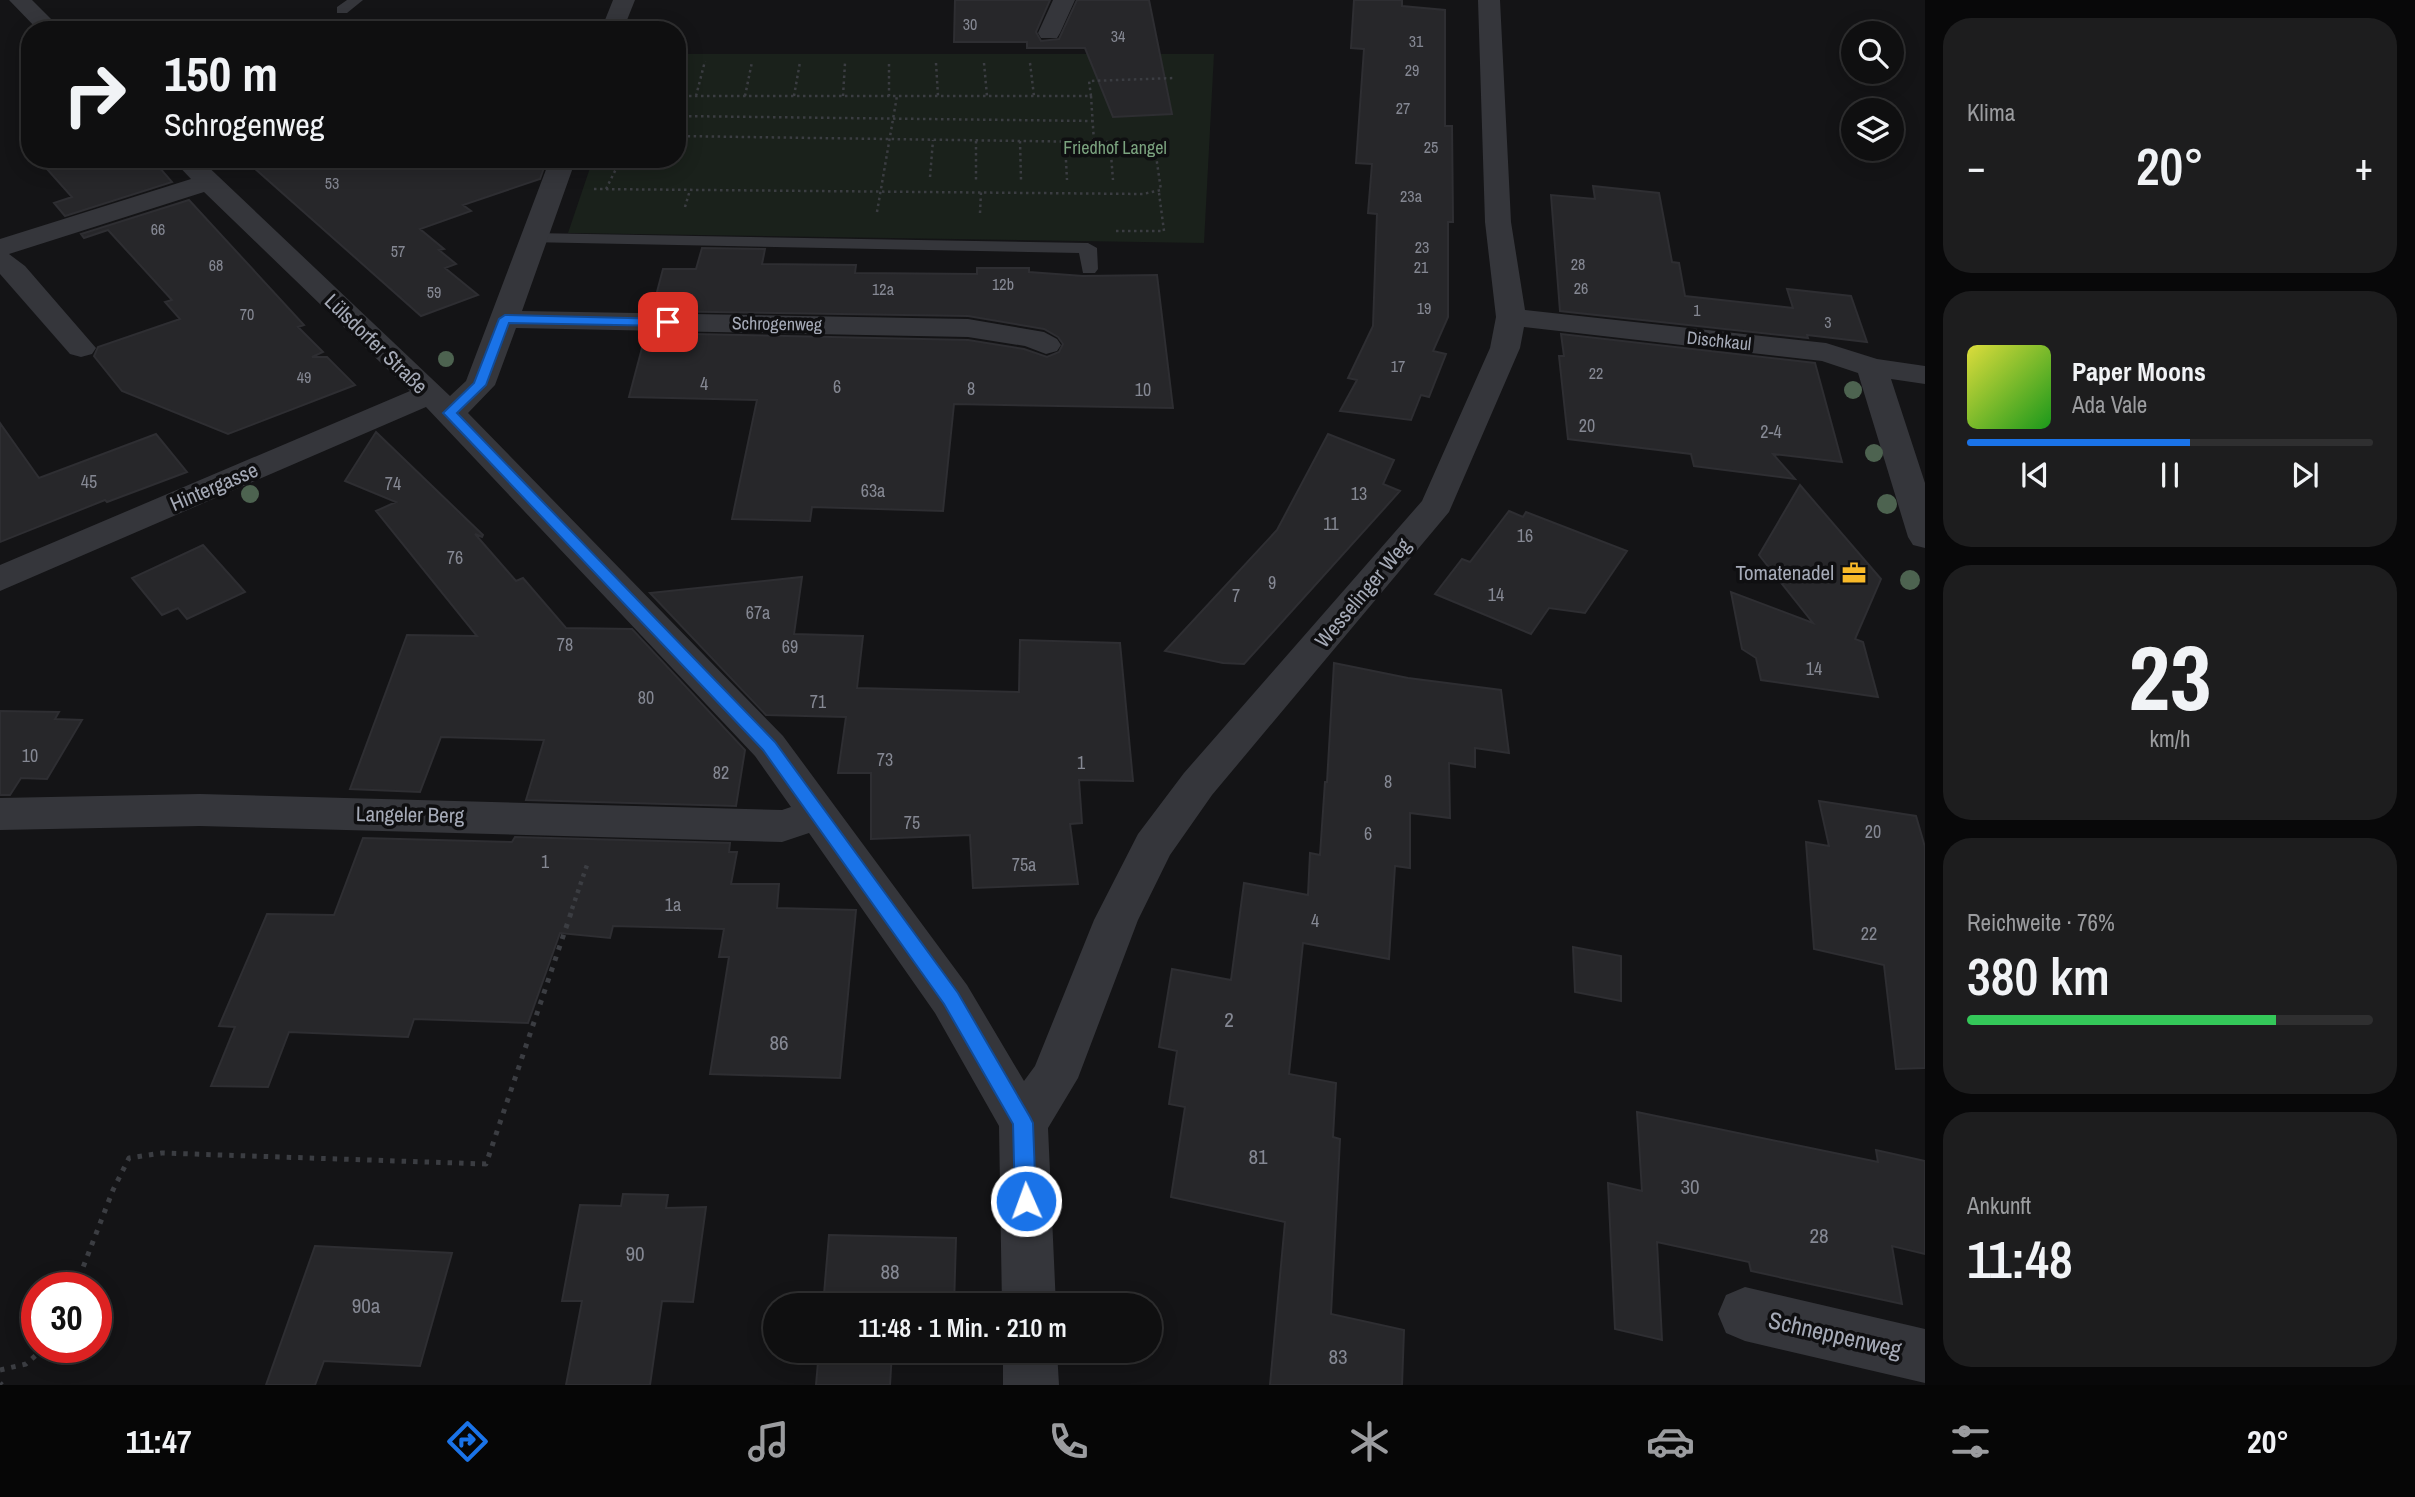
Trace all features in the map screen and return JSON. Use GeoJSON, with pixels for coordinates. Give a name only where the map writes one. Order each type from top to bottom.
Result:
{"type":"FeatureCollection","features":[{"type":"Feature","properties":{"kind":"street"},"geometry":{"type":"LineString","coordinates":[[20,0],[42,21]]}},
{"type":"Feature","properties":{"kind":"street"},"geometry":{"type":"LineString","coordinates":[[616,21],[624,0]]}},
{"type":"Feature","properties":{"kind":"street"},"geometry":{"type":"LineString","coordinates":[[1049,33],[1064,0]]}},
{"type":"Feature","properties":{"kind":"street","name":"Wesselinger Weg"},"geometry":{"type":"LineString","coordinates":[[1023,1123],[1054,1078],[1116,920],[1153,846],[1198,784],[1437,505],[1505,348],[1511,317],[1498,222],[1489,0]]}},
{"type":"Feature","properties":{"kind":"street"},"geometry":{"type":"LineString","coordinates":[[439,404],[480,385],[560,168]]}},
{"type":"Feature","properties":{"kind":"street","name":"Lülsdorfer Straße"},"geometry":{"type":"LineString","coordinates":[[0,248],[197,171],[439,404],[769,746],[951,999],[1023,1123],[1029,1293]]}},
{"type":"Feature","properties":{"kind":"street"},"geometry":{"type":"LineString","coordinates":[[0,260],[15,272],[81,348]]}},
{"type":"Feature","properties":{"kind":"street","name":"Dischkaul"},"geometry":{"type":"LineString","coordinates":[[1511,317],[1826,352],[1872,367],[1925,374]]}},
{"type":"Feature","properties":{"kind":"street","name":"Schrogenweg"},"geometry":{"type":"LineString","coordinates":[[505,319],[968,328],[1033,338],[1046,345]]}},
{"type":"Feature","properties":{"kind":"street"},"geometry":{"type":"LineString","coordinates":[[1872,367],[1925,537]]}},
{"type":"Feature","properties":{"kind":"street","name":"Hintergasse"},"geometry":{"type":"LineString","coordinates":[[0,579],[439,404]]}},
{"type":"Feature","properties":{"kind":"street","name":"Langeler Berg"},"geometry":{"type":"LineString","coordinates":[[0,814],[200,810],[782,826],[819,814]]}},
{"type":"Feature","properties":{"kind":"street","name":"Schneppenweg"},"geometry":{"type":"LineString","coordinates":[[1745,1314],[1925,1356]]}},
{"type":"Feature","properties":{"kind":"street"},"geometry":{"type":"LineString","coordinates":[[1030,1363],[1031,1385]]}},
{"type":"Feature","properties":{"kind":"lane"},"geometry":{"type":"LineString","coordinates":[[342,10],[356,0]]}},
{"type":"Feature","properties":{"kind":"lane"},"geometry":{"type":"LineString","coordinates":[[533,238],[1088,248],[1089,269]]}},
{"type":"Feature","properties":{"kind":"path"},"geometry":{"type":"LineString","coordinates":[[696,96],[705,61]]}},
{"type":"Feature","properties":{"kind":"path"},"geometry":{"type":"LineString","coordinates":[[745,96],[752,62]]}},
{"type":"Feature","properties":{"kind":"path"},"geometry":{"type":"LineString","coordinates":[[793,96],[800,62]]}},
{"type":"Feature","properties":{"kind":"path"},"geometry":{"type":"LineString","coordinates":[[842,96],[845,63]]}},
{"type":"Feature","properties":{"kind":"path"},"geometry":{"type":"LineString","coordinates":[[936,63],[938,96]]}},
{"type":"Feature","properties":{"kind":"path"},"geometry":{"type":"LineString","coordinates":[[984,63],[988,96]]}},
{"type":"Feature","properties":{"kind":"path"},"geometry":{"type":"LineString","coordinates":[[1030,63],[1034,96]]}},
{"type":"Feature","properties":{"kind":"path"},"geometry":{"type":"LineString","coordinates":[[889,64],[889,96]]}},
{"type":"Feature","properties":{"kind":"path"},"geometry":{"type":"LineString","coordinates":[[1094,142],[1089,81],[1175,78]]}},
{"type":"Feature","properties":{"kind":"path"},"geometry":{"type":"LineString","coordinates":[[686,96],[1091,96]]}},
{"type":"Feature","properties":{"kind":"path"},"geometry":{"type":"LineString","coordinates":[[881,191],[897,96]]}},
{"type":"Feature","properties":{"kind":"path"},"geometry":{"type":"LineString","coordinates":[[686,116],[1092,121]]}},
{"type":"Feature","properties":{"kind":"path"},"geometry":{"type":"LineString","coordinates":[[686,136],[1161,142]]}},
{"type":"Feature","properties":{"kind":"path"},"geometry":{"type":"LineString","coordinates":[[930,177],[933,140]]}},
{"type":"Feature","properties":{"kind":"path"},"geometry":{"type":"LineString","coordinates":[[976,141],[976,181]]}},
{"type":"Feature","properties":{"kind":"path"},"geometry":{"type":"LineString","coordinates":[[1020,141],[1021,180]]}},
{"type":"Feature","properties":{"kind":"path"},"geometry":{"type":"LineString","coordinates":[[1065,142],[1067,180]]}},
{"type":"Feature","properties":{"kind":"path"},"geometry":{"type":"LineString","coordinates":[[1110,142],[1113,180]]}},
{"type":"Feature","properties":{"kind":"path"},"geometry":{"type":"LineString","coordinates":[[552,189],[1159,192],[1161,190],[1154,142]]}},
{"type":"Feature","properties":{"kind":"path"},"geometry":{"type":"LineString","coordinates":[[607,189],[617,168]]}},
{"type":"Feature","properties":{"kind":"path"},"geometry":{"type":"LineString","coordinates":[[81,1272],[113,1190],[129,1158],[162,1153],[486,1164],[602,820]]}},
{"type":"Feature","properties":{"kind":"path"},"geometry":{"type":"LineString","coordinates":[[0,1370],[27,1363]]}},
{"type":"Feature","properties":{"kind":"green space","name":"Friedhof Langel"},"geometry":{"type":"Polygon","coordinates":[[[686,54],[1214,54],[1204,243],[568,233],[590,168],[686,168],[686,54]]]}},
{"type":"Feature","properties":{"kind":"building"},"geometry":{"type":"Polygon","coordinates":[[[955,0],[1050,0],[1036,32],[1041,41],[1059,39],[1077,0],[1149,0],[1172,114],[1113,117],[1085,48],[1027,48],[1027,42],[954,42],[955,0]]]}},
{"type":"Feature","properties":{"kind":"building"},"geometry":{"type":"Polygon","coordinates":[[[1354,0],[1402,0],[1402,6],[1445,10],[1445,126],[1452,126],[1453,222],[1448,222],[1448,317],[1433,351],[1446,354],[1429,397],[1421,395],[1411,420],[1340,411],[1357,380],[1348,378],[1373,326],[1377,214],[1368,213],[1372,164],[1356,163],[1364,49],[1351,48],[1354,0]]]}},
{"type":"Feature","properties":{"kind":"building"},"geometry":{"type":"Polygon","coordinates":[[[46,168],[160,168],[172,182],[65,216],[54,203],[72,197],[46,168]]]}},
{"type":"Feature","properties":{"kind":"building"},"geometry":{"type":"Polygon","coordinates":[[[254,168],[544,168],[540,179],[463,205],[471,211],[420,229],[444,249],[439,250],[456,264],[445,268],[478,295],[421,316],[254,168]]]}},
{"type":"Feature","properties":{"kind":"building"},"geometry":{"type":"Polygon","coordinates":[[[1593,186],[1659,193],[1672,262],[1679,263],[1685,296],[1793,308],[1787,289],[1851,296],[1867,342],[1560,311],[1551,195],[1595,199],[1593,186]]]}},
{"type":"Feature","properties":{"kind":"building"},"geometry":{"type":"Polygon","coordinates":[[[189,200],[304,325],[298,327],[323,352],[312,357],[327,357],[355,385],[228,434],[122,391],[94,356],[98,347],[180,319],[165,302],[172,300],[108,230],[84,238],[81,234],[189,200]]]}},
{"type":"Feature","properties":{"kind":"building"},"geometry":{"type":"Polygon","coordinates":[[[702,248],[765,249],[762,264],[856,265],[855,273],[977,274],[977,268],[1029,268],[1029,272],[1083,276],[1157,275],[1173,408],[954,404],[943,511],[812,507],[810,521],[732,519],[757,400],[629,397],[646,333],[968,340],[1024,349],[1047,357],[1059,352],[1063,344],[1058,337],[1044,329],[968,316],[652,311],[663,269],[696,269],[702,248]]]}},
{"type":"Feature","properties":{"kind":"building"},"geometry":{"type":"Polygon","coordinates":[[[1561,334],[1815,363],[1842,462],[1773,454],[1795,479],[1694,466],[1691,454],[1568,439],[1559,356],[1564,356],[1561,334]]]}},
{"type":"Feature","properties":{"kind":"building"},"geometry":{"type":"Polygon","coordinates":[[[0,423],[39,478],[156,434],[187,472],[107,502],[105,500],[0,542],[0,423]]]}},
{"type":"Feature","properties":{"kind":"building"},"geometry":{"type":"Polygon","coordinates":[[[376,432],[483,535],[482,537],[475,534],[516,581],[523,578],[566,628],[632,629],[745,750],[736,806],[526,800],[544,740],[441,737],[420,792],[350,789],[407,635],[477,636],[376,511],[396,502],[345,481],[376,432]]]}},
{"type":"Feature","properties":{"kind":"building"},"geometry":{"type":"Polygon","coordinates":[[[1328,434],[1394,460],[1383,484],[1400,491],[1244,664],[1223,663],[1165,651],[1277,530],[1328,434]]]}},
{"type":"Feature","properties":{"kind":"building"},"geometry":{"type":"Polygon","coordinates":[[[1800,485],[1881,579],[1855,639],[1863,642],[1878,697],[1761,680],[1756,658],[1742,649],[1731,592],[1813,623],[1759,555],[1800,485]]]}},
{"type":"Feature","properties":{"kind":"building"},"geometry":{"type":"Polygon","coordinates":[[[1509,511],[1523,517],[1526,512],[1627,551],[1585,613],[1549,608],[1531,634],[1435,594],[1462,559],[1470,562],[1509,511]]]}},
{"type":"Feature","properties":{"kind":"building"},"geometry":{"type":"Polygon","coordinates":[[[203,545],[245,592],[187,619],[178,608],[162,615],[132,578],[203,545]]]}},
{"type":"Feature","properties":{"kind":"building"},"geometry":{"type":"Polygon","coordinates":[[[802,577],[794,634],[863,636],[857,688],[1019,692],[1020,640],[1120,643],[1133,781],[1079,780],[1082,823],[1070,824],[1078,884],[973,888],[970,835],[871,839],[871,773],[838,773],[846,717],[766,715],[650,593],[802,577]]]}},
{"type":"Feature","properties":{"kind":"building"},"geometry":{"type":"Polygon","coordinates":[[[1334,663],[1408,678],[1501,690],[1509,753],[1475,748],[1475,767],[1449,763],[1450,818],[1410,813],[1410,868],[1395,866],[1389,959],[1303,943],[1289,1074],[1336,1083],[1333,1137],[1340,1139],[1331,1314],[1404,1330],[1402,1385],[1270,1385],[1285,1222],[1171,1197],[1185,1107],[1169,1104],[1177,1051],[1159,1047],[1172,969],[1231,980],[1244,883],[1308,895],[1310,853],[1320,855],[1334,663]]]}},
{"type":"Feature","properties":{"kind":"building"},"geometry":{"type":"Polygon","coordinates":[[[0,711],[59,712],[55,719],[82,720],[47,779],[21,778],[10,795],[0,795],[0,711]]]}},
{"type":"Feature","properties":{"kind":"building"},"geometry":{"type":"Polygon","coordinates":[[[1819,801],[1916,816],[1925,847],[1925,1068],[1896,1069],[1884,965],[1814,949],[1806,842],[1829,846],[1819,801]]]}},
{"type":"Feature","properties":{"kind":"building"},"geometry":{"type":"Polygon","coordinates":[[[515,837],[730,843],[729,852],[737,852],[731,884],[779,884],[777,908],[856,910],[840,1078],[710,1074],[729,957],[719,957],[724,929],[613,926],[610,938],[560,933],[528,1023],[414,1019],[408,1037],[289,1032],[268,1087],[211,1086],[235,1027],[219,1026],[267,914],[334,915],[363,838],[512,842],[515,837]]]}},
{"type":"Feature","properties":{"kind":"building"},"geometry":{"type":"Polygon","coordinates":[[[1573,947],[1621,956],[1621,1001],[1575,992],[1573,947]]]}},
{"type":"Feature","properties":{"kind":"building"},"geometry":{"type":"Polygon","coordinates":[[[1637,1112],[1878,1162],[1876,1150],[1925,1161],[1925,1254],[1892,1246],[1902,1304],[1751,1271],[1749,1262],[1657,1242],[1662,1340],[1615,1329],[1608,1183],[1642,1191],[1637,1112]]]}},
{"type":"Feature","properties":{"kind":"building"},"geometry":{"type":"Polygon","coordinates":[[[623,1194],[668,1195],[666,1208],[706,1207],[693,1302],[662,1301],[650,1385],[566,1385],[582,1301],[562,1301],[580,1205],[621,1206],[623,1194]]]}},
{"type":"Feature","properties":{"kind":"building"},"geometry":{"type":"Polygon","coordinates":[[[829,1235],[956,1238],[954,1293],[824,1293],[829,1235]]]}},
{"type":"Feature","properties":{"kind":"building"},"geometry":{"type":"Polygon","coordinates":[[[315,1246],[452,1253],[420,1366],[324,1361],[315,1385],[266,1385],[315,1246]]]}},
{"type":"Feature","properties":{"kind":"building"},"geometry":{"type":"Polygon","coordinates":[[[818,1363],[891,1363],[890,1385],[816,1385],[818,1363]]]}},
{"type":"Feature","properties":{"kind":"place","name":"Tomatenadel"},"geometry":{"type":"Point","coordinates":[1854,573]}},
{"type":"Feature","properties":{"kind":"route"},"geometry":{"type":"LineString","coordinates":[[668,322],[505,319],[480,385],[450,413],[769,746],[951,999],[1023,1123],[1026,1201]]}}]}
